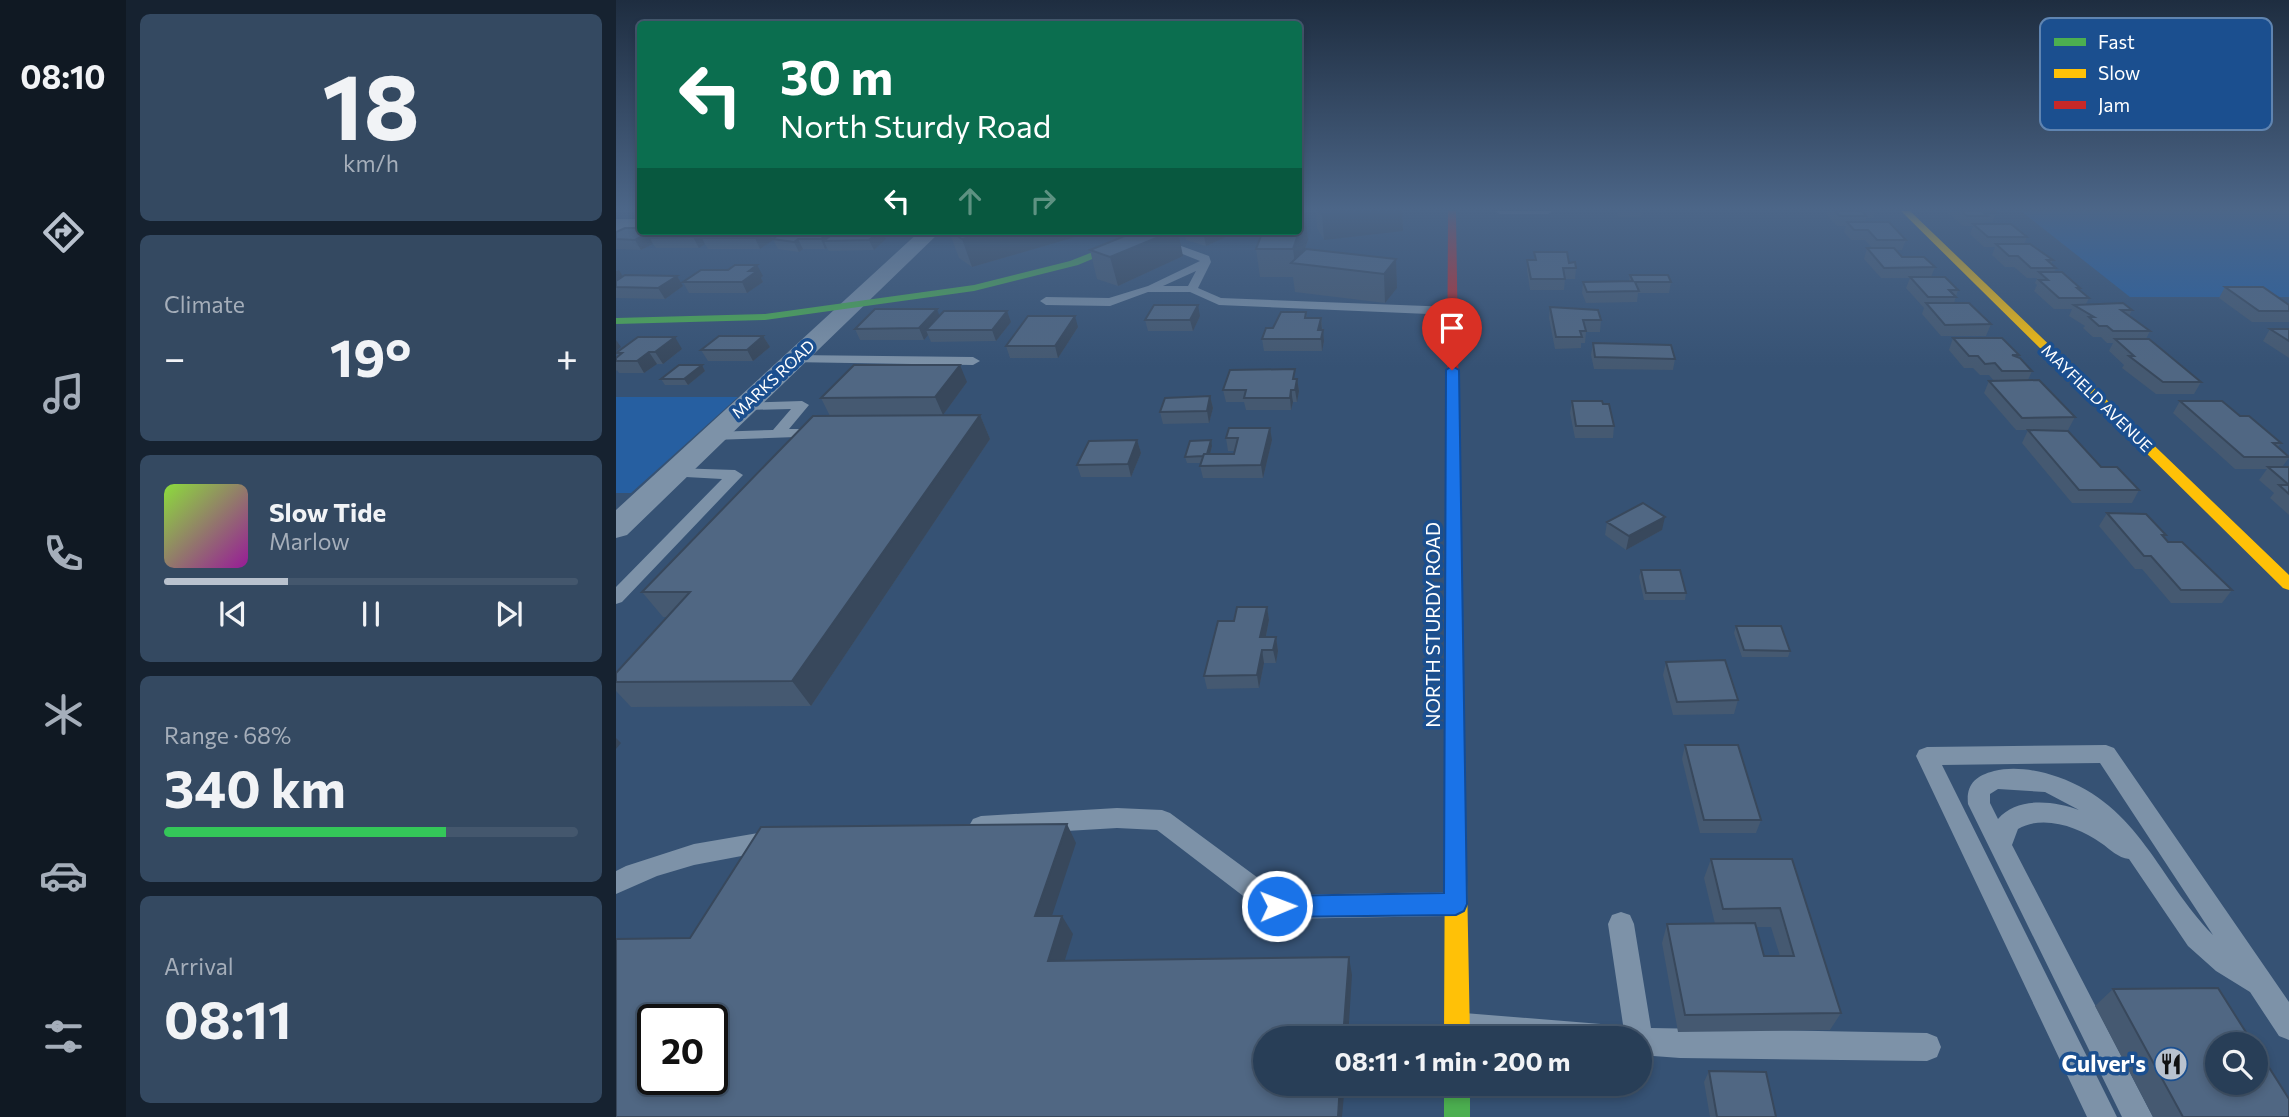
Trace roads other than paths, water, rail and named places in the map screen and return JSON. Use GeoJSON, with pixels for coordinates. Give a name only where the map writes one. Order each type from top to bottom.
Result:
{"type":"FeatureCollection","features":[{"type":"Feature","properties":{"kind":"street","name":"MARKS ROAD"},"geometry":{"type":"LineString","coordinates":[[623,515],[674,473],[897,263]]}},
{"type":"Feature","properties":{"kind":"street"},"geometry":{"type":"LineString","coordinates":[[616,321],[729,320],[974,288],[1034,275],[1072,263]]}},
{"type":"Feature","properties":{"kind":"street","name":"NORTH STURDY ROAD"},"geometry":{"type":"LineString","coordinates":[[1452,263],[1457,1026]]}},
{"type":"Feature","properties":{"kind":"street","name":"MAYFIELD AVENUE"},"geometry":{"type":"LineString","coordinates":[[1959,263],[2289,584]]}},
{"type":"Feature","properties":{"kind":"street"},"geometry":{"type":"LineString","coordinates":[[1457,1096],[1457,1117]]}},
{"type":"Feature","properties":{"kind":"lane"},"geometry":{"type":"LineString","coordinates":[[1046,301],[1110,302],[1147,289],[1204,263]]}},
{"type":"Feature","properties":{"kind":"lane"},"geometry":{"type":"LineString","coordinates":[[1192,289],[1205,263]]}},
{"type":"Feature","properties":{"kind":"lane"},"geometry":{"type":"LineString","coordinates":[[1147,289],[1192,289],[1219,301],[1452,311]]}},
{"type":"Feature","properties":{"kind":"lane"},"geometry":{"type":"LineString","coordinates":[[794,359],[974,361]]}},
{"type":"Feature","properties":{"kind":"lane"},"geometry":{"type":"LineString","coordinates":[[745,405],[802,405],[777,434]]}},
{"type":"Feature","properties":{"kind":"lane"},"geometry":{"type":"LineString","coordinates":[[713,436],[830,433]]}},
{"type":"Feature","properties":{"kind":"lane"},"geometry":{"type":"LineString","coordinates":[[616,598],[735,475],[674,473]]}},
{"type":"Feature","properties":{"kind":"lane"},"geometry":{"type":"LineString","coordinates":[[2102,1117],[1927,756],[2106,754],[2289,1026]]}},
{"type":"Feature","properties":{"kind":"lane"},"geometry":{"type":"LineString","coordinates":[[2138,1117],[1979,804],[1978,791],[1986,782],[1996,779],[2029,779],[2054,785],[2096,808],[2137,847],[2181,917],[2199,938],[2220,958],[2260,983]]}},
{"type":"Feature","properties":{"kind":"lane"},"geometry":{"type":"LineString","coordinates":[[2000,846],[2004,827],[2011,819],[2024,814],[2062,814],[2113,837],[2149,866]]}},
{"type":"Feature","properties":{"kind":"lane"},"geometry":{"type":"LineString","coordinates":[[955,828],[1117,818],[1162,820],[1277,906],[1456,904]]}},
{"type":"Feature","properties":{"kind":"lane"},"geometry":{"type":"LineString","coordinates":[[616,883],[646,868],[738,844],[792,840]]}},
{"type":"Feature","properties":{"kind":"lane"},"geometry":{"type":"LineString","coordinates":[[1621,924],[1637,1026]]}},
{"type":"Feature","properties":{"kind":"lane"},"geometry":{"type":"LineString","coordinates":[[1652,1041],[1680,1044],[1927,1047]]}},
{"type":"Feature","properties":{"kind":"place","name":"Culver's"},"geometry":{"type":"Point","coordinates":[2171,1064]}}]}
